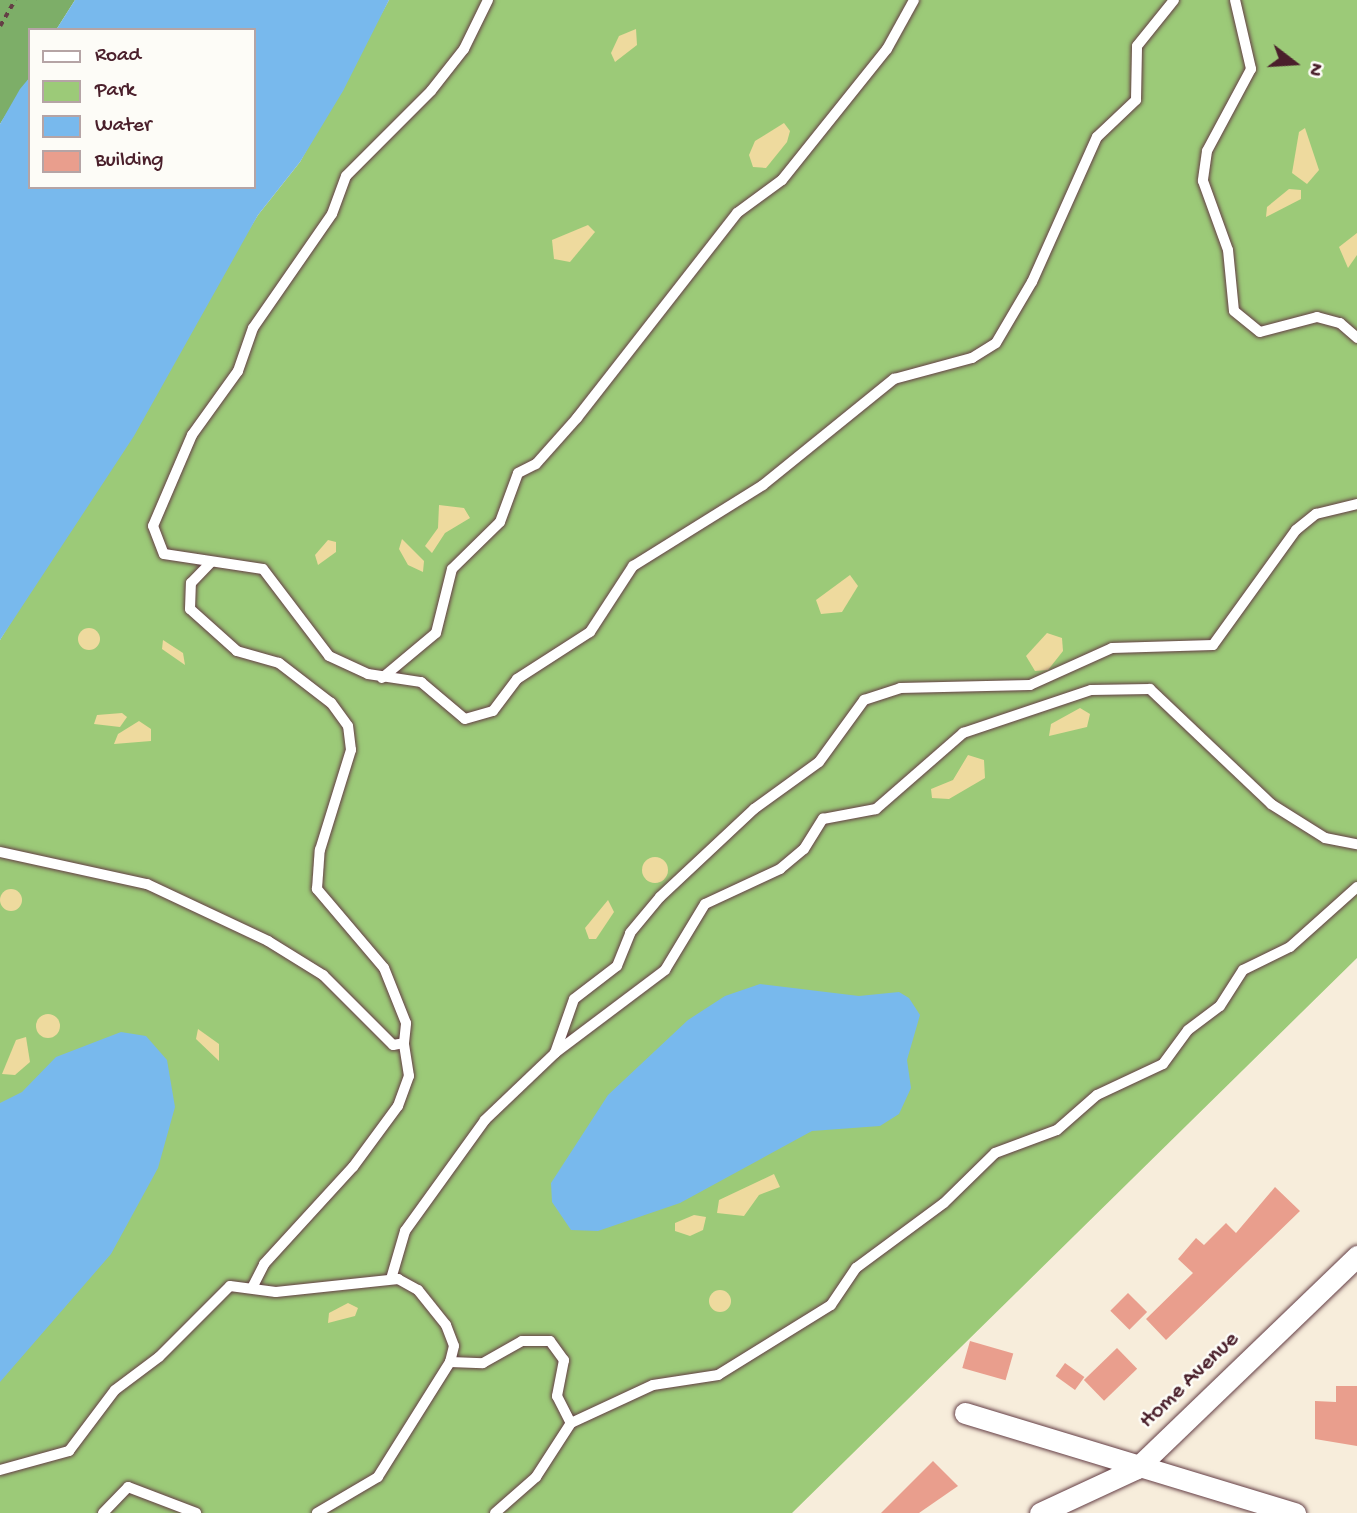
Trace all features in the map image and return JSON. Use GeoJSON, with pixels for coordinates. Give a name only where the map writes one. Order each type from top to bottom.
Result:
{"type":"FeatureCollection","features":[{"type":"Feature","properties":{"kind":"street","name":"Home Avenue"},"geometry":{"type":"LineString","coordinates":[[1040,1513],[1137,1468],[1357,1256]]}},
{"type":"Feature","properties":{"kind":"street"},"geometry":{"type":"LineString","coordinates":[[965,1413],[1137,1468],[1295,1513]]}},
{"type":"Feature","properties":{"kind":"lane"},"geometry":{"type":"LineString","coordinates":[[488,0],[464,49],[431,91],[346,176],[332,214],[253,328],[238,371],[192,435],[153,538],[164,554],[263,569],[321,649],[383,678],[421,682],[457,717],[485,715],[517,679],[590,632],[633,566],[762,485],[894,379],[972,358],[996,342],[1032,282],[1097,137],[1136,100],[1137,46],[1174,0]]}},
{"type":"Feature","properties":{"kind":"lane"},"geometry":{"type":"LineString","coordinates":[[383,678],[436,633],[452,569],[500,522],[518,473],[567,430],[737,213],[782,180],[895,38],[914,0]]}},
{"type":"Feature","properties":{"kind":"lane"},"geometry":{"type":"LineString","coordinates":[[1235,0],[1251,69],[1207,152],[1203,174],[1207,204],[1228,250],[1234,311],[1260,332],[1317,317],[1340,323],[1357,338]]}},
{"type":"Feature","properties":{"kind":"lane"},"geometry":{"type":"LineString","coordinates":[[555,1053],[574,999],[617,966],[630,933],[660,897],[754,809],[803,778],[864,700],[900,688],[1030,685],[1112,648],[1213,645],[1296,530],[1316,514],[1357,504]]}},
{"type":"Feature","properties":{"kind":"lane"},"geometry":{"type":"LineString","coordinates":[[210,563],[191,583],[190,609],[237,652],[279,663],[331,703],[348,726],[351,750],[320,850],[317,889],[384,968],[406,1023],[404,1043],[409,1076],[398,1106],[346,1175],[264,1264],[251,1288]]}},
{"type":"Feature","properties":{"kind":"lane"},"geometry":{"type":"LineString","coordinates":[[391,1279],[405,1231],[485,1121],[555,1053],[665,970],[705,904],[780,869],[804,849],[823,819],[876,808],[963,733],[1091,690],[1126,685],[1162,695],[1271,804],[1325,838],[1357,844]]}},
{"type":"Feature","properties":{"kind":"lane"},"geometry":{"type":"LineString","coordinates":[[0,852],[147,884],[256,936],[323,975],[393,1045],[404,1043]]}},
{"type":"Feature","properties":{"kind":"lane"},"geometry":{"type":"LineString","coordinates":[[495,1513],[536,1477],[571,1423],[653,1385],[709,1379],[763,1352],[797,1321],[831,1305],[856,1268],[934,1211],[995,1153],[1057,1130],[1097,1095],[1163,1064],[1188,1030],[1220,1006],[1243,970],[1290,947],[1357,887]]}},
{"type":"Feature","properties":{"kind":"lane"},"geometry":{"type":"LineString","coordinates":[[0,1469],[69,1451],[115,1390],[159,1357],[215,1297],[230,1286],[293,1291],[391,1279],[418,1290],[446,1325],[454,1346],[450,1362],[378,1477],[317,1513]]}},
{"type":"Feature","properties":{"kind":"lane"},"geometry":{"type":"LineString","coordinates":[[450,1362],[483,1363],[522,1341],[550,1342],[564,1360],[558,1396],[571,1423]]}},
{"type":"Feature","properties":{"kind":"lane"},"geometry":{"type":"LineString","coordinates":[[103,1513],[128,1487],[196,1513]]}},
{"type":"Feature","properties":{"kind":"path"},"geometry":{"type":"LineString","coordinates":[[1,23],[15,0]]}},
{"type":"Feature","properties":{"kind":"green space"},"geometry":{"type":"Polygon","coordinates":[[[0,0],[75,0],[57,28],[28,28],[28,80],[0,124],[0,0]]]}},
{"type":"Feature","properties":{"kind":"green space"},"geometry":{"type":"Polygon","coordinates":[[[389,0],[1357,0],[1357,958],[792,1513],[0,1513],[0,640],[258,215],[300,162],[389,0]]]}},
{"type":"Feature","properties":{"kind":"sand"},"geometry":{"type":"Polygon","coordinates":[[[636,29],[637,45],[615,62],[611,53],[619,36],[636,29]]]}},
{"type":"Feature","properties":{"kind":"sand"},"geometry":{"type":"Polygon","coordinates":[[[784,123],[790,131],[787,142],[766,168],[753,167],[749,155],[755,141],[784,123]]]}},
{"type":"Feature","properties":{"kind":"sand"},"geometry":{"type":"Polygon","coordinates":[[[1305,128],[1319,170],[1307,184],[1292,173],[1299,132],[1305,128]]]}},
{"type":"Feature","properties":{"kind":"sand"},"geometry":{"type":"Polygon","coordinates":[[[1289,189],[1301,190],[1301,199],[1266,217],[1267,207],[1289,189]]]}},
{"type":"Feature","properties":{"kind":"sand"},"geometry":{"type":"Polygon","coordinates":[[[588,225],[595,232],[570,262],[554,259],[552,240],[588,225]]]}},
{"type":"Feature","properties":{"kind":"sand"},"geometry":{"type":"Polygon","coordinates":[[[1357,233],[1357,255],[1348,268],[1339,247],[1357,233]]]}},
{"type":"Feature","properties":{"kind":"sand"},"geometry":{"type":"Polygon","coordinates":[[[439,505],[464,508],[470,518],[445,533],[432,553],[425,546],[438,528],[439,505]]]}},
{"type":"Feature","properties":{"kind":"sand"},"geometry":{"type":"Polygon","coordinates":[[[402,539],[424,561],[423,572],[408,565],[399,549],[402,539]]]}},
{"type":"Feature","properties":{"kind":"sand"},"geometry":{"type":"Polygon","coordinates":[[[328,540],[336,542],[336,552],[318,565],[315,555],[328,540]]]}},
{"type":"Feature","properties":{"kind":"sand"},"geometry":{"type":"Polygon","coordinates":[[[850,575],[858,586],[842,612],[821,614],[816,600],[850,575]]]}},
{"type":"Feature","properties":{"kind":"sand"},"geometry":{"type":"Polygon","coordinates":[[[89,628],[97,631],[100,639],[97,647],[89,650],[81,647],[78,639],[81,631],[89,628]]]}},
{"type":"Feature","properties":{"kind":"sand"},"geometry":{"type":"Polygon","coordinates":[[[1047,633],[1062,638],[1063,651],[1048,670],[1035,671],[1026,656],[1047,633]]]}},
{"type":"Feature","properties":{"kind":"sand"},"geometry":{"type":"Polygon","coordinates":[[[163,640],[183,653],[185,665],[162,649],[163,640]]]}},
{"type":"Feature","properties":{"kind":"sand"},"geometry":{"type":"Polygon","coordinates":[[[1080,708],[1090,714],[1087,727],[1049,736],[1051,724],[1080,708]]]}},
{"type":"Feature","properties":{"kind":"sand"},"geometry":{"type":"Polygon","coordinates":[[[122,713],[127,717],[120,727],[94,724],[97,715],[122,713]]]}},
{"type":"Feature","properties":{"kind":"sand"},"geometry":{"type":"Polygon","coordinates":[[[139,721],[151,729],[151,741],[114,744],[118,734],[139,721]]]}},
{"type":"Feature","properties":{"kind":"sand"},"geometry":{"type":"Polygon","coordinates":[[[968,755],[984,760],[985,778],[949,799],[932,798],[931,789],[953,780],[968,755]]]}},
{"type":"Feature","properties":{"kind":"sand"},"geometry":{"type":"Polygon","coordinates":[[[655,857],[664,861],[668,870],[664,879],[655,883],[646,879],[642,870],[646,861],[655,857]]]}},
{"type":"Feature","properties":{"kind":"sand"},"geometry":{"type":"Polygon","coordinates":[[[11,889],[19,892],[22,900],[19,908],[11,911],[3,908],[0,900],[3,892],[11,889]]]}},
{"type":"Feature","properties":{"kind":"sand"},"geometry":{"type":"Polygon","coordinates":[[[608,900],[614,912],[596,939],[589,939],[585,928],[608,900]]]}},
{"type":"Feature","properties":{"kind":"sand"},"geometry":{"type":"Polygon","coordinates":[[[48,1014],[56,1018],[60,1026],[56,1034],[48,1038],[40,1034],[36,1026],[40,1018],[48,1014]]]}},
{"type":"Feature","properties":{"kind":"sand"},"geometry":{"type":"Polygon","coordinates":[[[198,1029],[219,1044],[219,1061],[196,1039],[198,1029]]]}},
{"type":"Feature","properties":{"kind":"sand"},"geometry":{"type":"Polygon","coordinates":[[[26,1037],[30,1062],[15,1075],[2,1074],[16,1040],[26,1037]]]}},
{"type":"Feature","properties":{"kind":"sand"},"geometry":{"type":"Polygon","coordinates":[[[774,1174],[780,1187],[759,1195],[744,1216],[717,1213],[719,1200],[774,1174]]]}},
{"type":"Feature","properties":{"kind":"sand"},"geometry":{"type":"Polygon","coordinates":[[[694,1215],[706,1217],[703,1230],[690,1236],[675,1231],[675,1223],[694,1215]]]}},
{"type":"Feature","properties":{"kind":"sand"},"geometry":{"type":"Polygon","coordinates":[[[720,1290],[728,1293],[731,1301],[728,1309],[720,1312],[712,1309],[709,1301],[712,1293],[720,1290]]]}},
{"type":"Feature","properties":{"kind":"sand"},"geometry":{"type":"Polygon","coordinates":[[[348,1303],[358,1308],[355,1316],[328,1323],[329,1313],[348,1303]]]}},
{"type":"Feature","properties":{"kind":"water"},"geometry":{"type":"Polygon","coordinates":[[[75,0],[389,0],[343,91],[300,162],[258,215],[134,436],[0,640],[0,124],[28,79],[28,189],[256,189],[256,28],[57,28],[75,0]]]}},
{"type":"Feature","properties":{"kind":"water"},"geometry":{"type":"Polygon","coordinates":[[[760,984],[859,996],[899,992],[909,998],[920,1015],[907,1060],[911,1088],[899,1114],[880,1126],[812,1131],[680,1203],[598,1231],[571,1230],[552,1202],[551,1183],[608,1095],[688,1020],[725,996],[760,984]]]}},
{"type":"Feature","properties":{"kind":"water"},"geometry":{"type":"Polygon","coordinates":[[[121,1032],[146,1036],[167,1060],[175,1107],[158,1168],[111,1254],[0,1382],[0,1103],[22,1092],[56,1057],[121,1032]]]}},
{"type":"Feature","properties":{"kind":"building"},"geometry":{"type":"Polygon","coordinates":[[[1275,1187],[1300,1211],[1166,1340],[1146,1319],[1193,1273],[1178,1259],[1196,1238],[1204,1245],[1226,1223],[1236,1233],[1275,1187]]]}},
{"type":"Feature","properties":{"kind":"building"},"geometry":{"type":"Polygon","coordinates":[[[1128,1293],[1147,1312],[1129,1330],[1110,1311],[1128,1293]]]}},
{"type":"Feature","properties":{"kind":"building"},"geometry":{"type":"Polygon","coordinates":[[[970,1341],[1013,1353],[1006,1380],[962,1368],[970,1341]]]}},
{"type":"Feature","properties":{"kind":"building"},"geometry":{"type":"Polygon","coordinates":[[[1117,1348],[1137,1369],[1104,1401],[1084,1380],[1117,1348]]]}},
{"type":"Feature","properties":{"kind":"building"},"geometry":{"type":"Polygon","coordinates":[[[1065,1363],[1084,1377],[1075,1390],[1056,1376],[1065,1363]]]}},
{"type":"Feature","properties":{"kind":"building"},"geometry":{"type":"Polygon","coordinates":[[[1336,1386],[1357,1386],[1357,1446],[1315,1439],[1315,1401],[1336,1402],[1336,1386]]]}},
{"type":"Feature","properties":{"kind":"building"},"geometry":{"type":"Polygon","coordinates":[[[933,1461],[958,1486],[919,1513],[881,1513],[933,1461]]]}}]}
